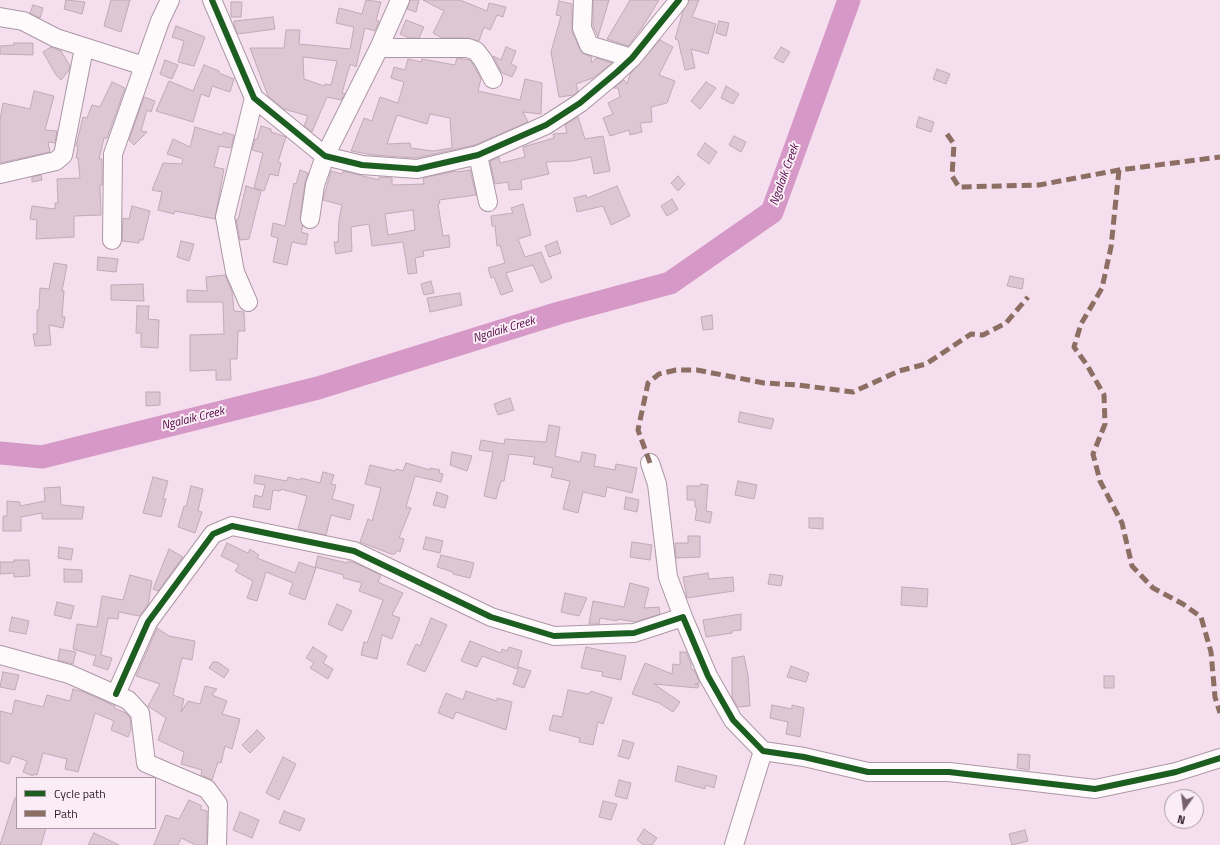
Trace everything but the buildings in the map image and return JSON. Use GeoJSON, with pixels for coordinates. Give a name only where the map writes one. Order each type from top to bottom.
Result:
{"type":"FeatureCollection","features":[{"type":"Feature","properties":{"kind":"street"},"geometry":{"type":"LineString","coordinates":[[112,240],[113,154],[160,21],[170,0]]}},
{"type":"Feature","properties":{"kind":"street"},"geometry":{"type":"LineString","coordinates":[[212,0],[254,98],[325,156],[362,165],[417,169],[478,156],[546,125],[580,103],[632,58],[679,0]]}},
{"type":"Feature","properties":{"kind":"street"},"geometry":{"type":"LineString","coordinates":[[310,219],[315,185],[325,156],[379,48],[400,0]]}},
{"type":"Feature","properties":{"kind":"street"},"geometry":{"type":"LineString","coordinates":[[583,0],[582,28],[589,45],[632,58]]}},
{"type":"Feature","properties":{"kind":"street"},"geometry":{"type":"LineString","coordinates":[[0,17],[22,21],[56,38],[144,66]]}},
{"type":"Feature","properties":{"kind":"street"},"geometry":{"type":"LineString","coordinates":[[0,174],[56,161],[63,155],[84,48]]}},
{"type":"Feature","properties":{"kind":"street"},"geometry":{"type":"LineString","coordinates":[[379,48],[468,48],[476,51],[484,60],[493,79]]}},
{"type":"Feature","properties":{"kind":"street"},"geometry":{"type":"LineString","coordinates":[[248,302],[236,272],[224,217],[254,98]]}},
{"type":"Feature","properties":{"kind":"street"},"geometry":{"type":"LineString","coordinates":[[478,156],[488,202]]}},
{"type":"Feature","properties":{"kind":"street"},"geometry":{"type":"LineString","coordinates":[[650,463],[657,484],[668,577],[683,617],[708,676],[733,720],[763,751],[804,757],[868,772],[949,772],[1095,789],[1176,772],[1220,758]]}},
{"type":"Feature","properties":{"kind":"street"},"geometry":{"type":"LineString","coordinates":[[116,694],[148,622],[212,534],[232,526],[354,552],[491,617],[554,636],[634,633],[683,617]]}},
{"type":"Feature","properties":{"kind":"street"},"geometry":{"type":"LineString","coordinates":[[0,655],[69,674],[128,700],[140,713],[146,763],[207,789],[218,804],[217,845]]}},
{"type":"Feature","properties":{"kind":"street"},"geometry":{"type":"LineString","coordinates":[[734,845],[763,751]]}},
{"type":"Feature","properties":{"kind":"waterway","name":"Ngalaik Creek"},"geometry":{"type":"LineString","coordinates":[[0,453],[42,457],[318,388],[559,313],[670,283],[772,212],[849,0]]}},
{"type":"Feature","properties":{"kind":"marked path"},"geometry":{"type":"LineString","coordinates":[[947,134],[954,144],[952,176],[959,187],[1039,185],[1119,170],[1220,157]]}},
{"type":"Feature","properties":{"kind":"marked path"},"geometry":{"type":"LineString","coordinates":[[1119,170],[1111,247],[1102,288],[1081,324],[1074,347],[1087,365],[1104,395],[1105,424],[1093,454],[1100,481],[1122,523],[1132,566],[1153,588],[1183,604],[1201,617],[1211,652],[1215,697],[1220,713]]}},
{"type":"Feature","properties":{"kind":"marked path"},"geometry":{"type":"LineString","coordinates":[[650,463],[638,430],[648,383],[659,374],[676,370],[697,370],[764,383],[798,385],[853,392],[899,371],[926,364],[971,334],[983,335],[1006,323],[1028,297]]}},
{"type":"Feature","properties":{"kind":"cycle path"},"geometry":{"type":"LineString","coordinates":[[212,0],[254,98],[325,156],[362,165],[417,169],[478,155],[546,125],[580,103],[632,58],[679,0]]}},
{"type":"Feature","properties":{"kind":"cycle path"},"geometry":{"type":"LineString","coordinates":[[116,694],[148,622],[213,534],[232,526],[354,551],[491,617],[554,636],[634,633],[683,617],[708,676],[733,720],[763,751],[804,757],[868,772],[949,772],[1095,789],[1176,772],[1220,758]]}}]}
